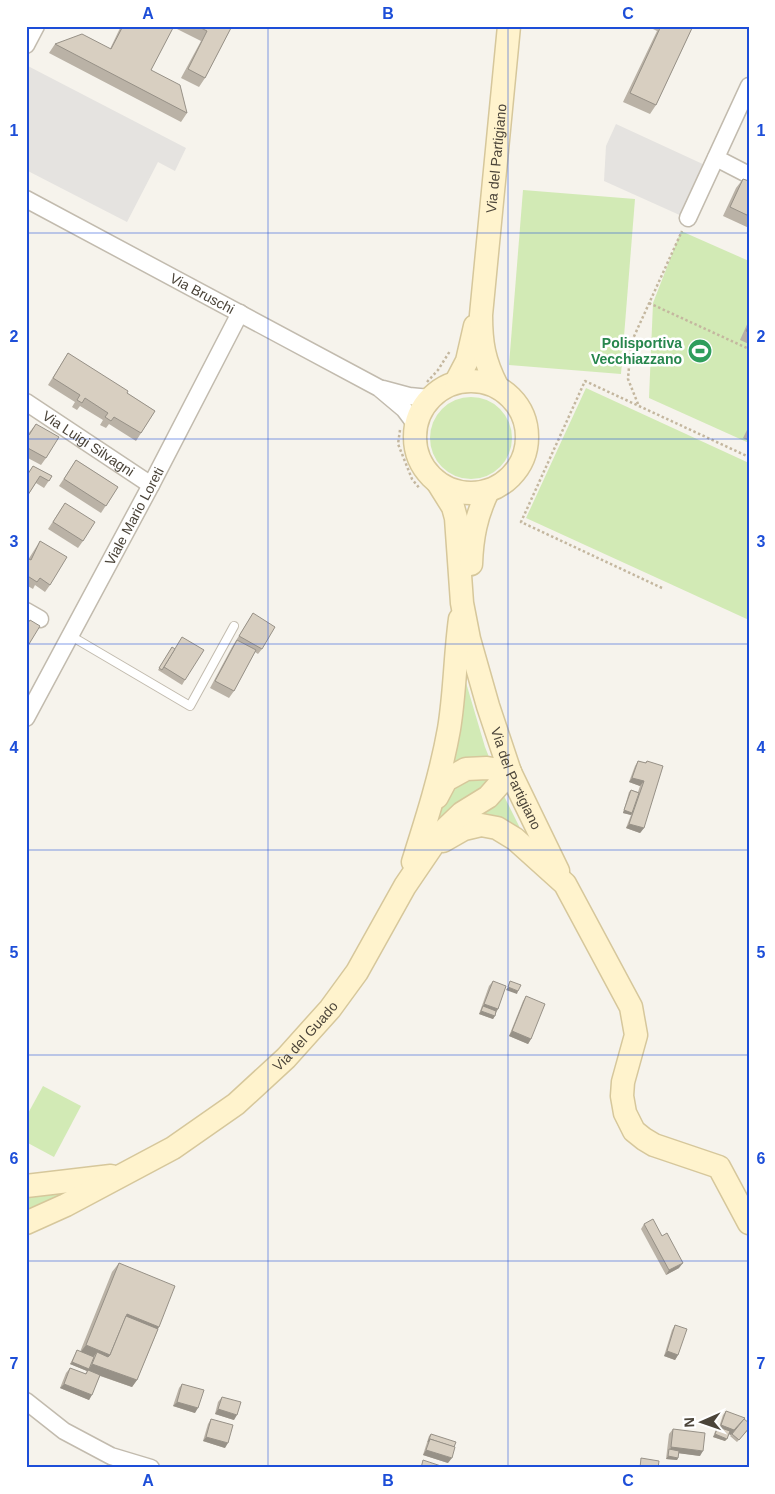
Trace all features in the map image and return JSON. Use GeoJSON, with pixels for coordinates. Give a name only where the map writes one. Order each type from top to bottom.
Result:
{"type":"FeatureCollection","features":[{"type":"Feature","properties":{"kind":"main road","name":"Via del Partigiano"},"geometry":{"type":"LineString","coordinates":[[497,386],[488,370],[484,354],[481,316],[508,26]]}},
{"type":"Feature","properties":{"kind":"main road","name":"Via del Partigiano"},"geometry":{"type":"LineString","coordinates":[[456,382],[466,360],[482,290]]}},
{"type":"Feature","properties":{"kind":"main road"},"geometry":{"type":"LineString","coordinates":[[484,381],[497,386],[511,396],[521,409],[527,425],[528,442],[524,458],[515,473],[503,484],[488,491],[470,494],[453,490],[438,483],[426,471],[418,457],[415,441],[416,425],[421,410],[430,398],[442,388],[456,382],[484,381]]}},
{"type":"Feature","properties":{"kind":"main road","name":"Via del Partigiano"},"geometry":{"type":"LineString","coordinates":[[438,483],[453,507],[456,518],[462,603],[477,667],[498,740],[510,772],[537,831],[631,1007],[636,1035],[623,1082],[622,1096],[625,1114],[634,1131],[644,1140],[719,1167],[749,1223]]}},
{"type":"Feature","properties":{"kind":"main road","name":"Via del Partigiano"},"geometry":{"type":"LineString","coordinates":[[477,667],[471,603],[472,540],[478,514],[488,491]]}},
{"type":"Feature","properties":{"kind":"main road"},"geometry":{"type":"LineString","coordinates":[[405,886],[443,760],[454,694],[456,648],[462,603]]}},
{"type":"Feature","properties":{"kind":"main road"},"geometry":{"type":"LineString","coordinates":[[428,813],[446,780],[466,769],[486,768],[510,772]]}},
{"type":"Feature","properties":{"kind":"main road","name":"Via del Guado"},"geometry":{"type":"LineString","coordinates":[[26,1223],[66,1205],[173,1148],[236,1104],[286,1058],[330,1009],[357,972],[405,886],[441,834],[462,812],[488,797],[510,772]]}},
{"type":"Feature","properties":{"kind":"main road"},"geometry":{"type":"LineString","coordinates":[[426,854],[447,838],[464,829],[481,825],[497,828],[515,838],[565,884]]}},
{"type":"Feature","properties":{"kind":"main road"},"geometry":{"type":"LineString","coordinates":[[26,1186],[125,1174]]}},
{"type":"Feature","properties":{"kind":"street"},"geometry":{"type":"LineString","coordinates":[[26,44],[36,26]]}},
{"type":"Feature","properties":{"kind":"street"},"geometry":{"type":"LineString","coordinates":[[688,218],[749,86]]}},
{"type":"Feature","properties":{"kind":"street"},"geometry":{"type":"LineString","coordinates":[[716,158],[749,175]]}},
{"type":"Feature","properties":{"kind":"street","name":"Via Bruschi"},"geometry":{"type":"LineString","coordinates":[[26,199],[379,388],[404,409],[416,425]]}},
{"type":"Feature","properties":{"kind":"street","name":"Viale Mario Loreti"},"geometry":{"type":"LineString","coordinates":[[26,718],[151,485],[240,313]]}},
{"type":"Feature","properties":{"kind":"street","name":"Via Bruschi"},"geometry":{"type":"LineString","coordinates":[[379,388],[409,396],[430,398]]}},
{"type":"Feature","properties":{"kind":"street","name":"Via Luigi Silvagni"},"geometry":{"type":"LineString","coordinates":[[26,402],[151,485]]}},
{"type":"Feature","properties":{"kind":"street"},"geometry":{"type":"LineString","coordinates":[[26,1400],[64,1431],[111,1456],[142,1466]]}},
{"type":"Feature","properties":{"kind":"lane"},"geometry":{"type":"LineString","coordinates":[[71,636],[190,706],[234,626]]}},
{"type":"Feature","properties":{"kind":"path"},"geometry":{"type":"LineString","coordinates":[[639,406],[628,379],[631,343],[688,218]]}},
{"type":"Feature","properties":{"kind":"path"},"geometry":{"type":"LineString","coordinates":[[649,303],[749,349]]}},
{"type":"Feature","properties":{"kind":"path"},"geometry":{"type":"LineString","coordinates":[[662,588],[521,522],[585,381],[749,457]]}},
{"type":"Feature","properties":{"kind":"green space"},"geometry":{"type":"Polygon","coordinates":[[[523,190],[635,199],[621,374],[509,365],[523,190]]]}},
{"type":"Feature","properties":{"kind":"green space","name":"Polisportiva Vecchiazzano"},"geometry":{"type":"Polygon","coordinates":[[[681,231],[749,261],[749,443],[649,398],[653,303],[681,231]]]}},
{"type":"Feature","properties":{"kind":"green space"},"geometry":{"type":"Polygon","coordinates":[[[586,388],[749,463],[749,620],[526,518],[586,388]]]}},
{"type":"Feature","properties":{"kind":"green space"},"geometry":{"type":"Polygon","coordinates":[[[471,397],[487,400],[500,409],[509,422],[512,438],[509,454],[500,467],[487,476],[471,479],[455,476],[442,467],[433,454],[430,438],[433,422],[442,409],[455,400],[471,397]]]}},
{"type":"Feature","properties":{"kind":"green space"},"geometry":{"type":"Polygon","coordinates":[[[462,669],[491,762],[443,776],[462,669]]]}},
{"type":"Feature","properties":{"kind":"green space"},"geometry":{"type":"Polygon","coordinates":[[[470,774],[495,776],[425,842],[443,792],[470,774]]]}},
{"type":"Feature","properties":{"kind":"green space"},"geometry":{"type":"Polygon","coordinates":[[[501,790],[526,840],[459,823],[501,790]]]}},
{"type":"Feature","properties":{"kind":"green space"},"geometry":{"type":"Polygon","coordinates":[[[43,1086],[81,1106],[54,1157],[26,1142],[26,1117],[43,1086]]]}},
{"type":"Feature","properties":{"kind":"green space"},"geometry":{"type":"Polygon","coordinates":[[[72,1191],[26,1210],[26,1192],[72,1191]]]}},
{"type":"Feature","properties":{"kind":"shaded area"},"geometry":{"type":"Polygon","coordinates":[[[26,65],[186,148],[175,171],[158,162],[127,222],[26,170],[26,65]]]}},
{"type":"Feature","properties":{"kind":"shaded area"},"geometry":{"type":"Polygon","coordinates":[[[616,124],[707,166],[684,217],[604,181],[606,146],[616,124]]]}},
{"type":"Feature","properties":{"kind":"building"},"geometry":{"type":"Polygon","coordinates":[[[123,26],[174,26],[151,70],[180,85],[187,113],[55,44],[82,34],[111,49],[123,26]]]}},
{"type":"Feature","properties":{"kind":"building"},"geometry":{"type":"Polygon","coordinates":[[[197,26],[232,26],[205,78],[188,69],[207,31],[197,26]]]}},
{"type":"Feature","properties":{"kind":"building"},"geometry":{"type":"Polygon","coordinates":[[[661,26],[693,26],[656,105],[630,93],[661,26]]]}},
{"type":"Feature","properties":{"kind":"building"},"geometry":{"type":"Polygon","coordinates":[[[743,179],[749,181],[749,216],[730,207],[743,179]]]}},
{"type":"Feature","properties":{"kind":"building"},"geometry":{"type":"Polygon","coordinates":[[[68,353],[128,391],[127,393],[155,411],[141,433],[114,417],[111,421],[105,417],[108,413],[85,398],[82,403],[77,400],[80,395],[53,378],[68,353]]]}},
{"type":"Feature","properties":{"kind":"building"},"geometry":{"type":"Polygon","coordinates":[[[36,424],[59,437],[46,458],[26,447],[26,433],[29,435],[36,424]]]}},
{"type":"Feature","properties":{"kind":"building"},"geometry":{"type":"Polygon","coordinates":[[[76,460],[118,487],[106,506],[64,479],[76,460]]]}},
{"type":"Feature","properties":{"kind":"building"},"geometry":{"type":"Polygon","coordinates":[[[33,466],[52,476],[49,481],[40,476],[26,498],[26,477],[33,466]]]}},
{"type":"Feature","properties":{"kind":"building"},"geometry":{"type":"Polygon","coordinates":[[[65,503],[95,522],[83,541],[53,522],[65,503]]]}},
{"type":"Feature","properties":{"kind":"building"},"geometry":{"type":"Polygon","coordinates":[[[40,541],[67,557],[50,585],[40,578],[37,582],[26,575],[26,564],[29,559],[31,560],[40,541]]]}},
{"type":"Feature","properties":{"kind":"building"},"geometry":{"type":"Polygon","coordinates":[[[253,613],[275,627],[262,649],[239,636],[253,613]]]}},
{"type":"Feature","properties":{"kind":"building"},"geometry":{"type":"Polygon","coordinates":[[[30,620],[40,626],[26,649],[26,626],[30,620]]]}},
{"type":"Feature","properties":{"kind":"building"},"geometry":{"type":"Polygon","coordinates":[[[182,637],[204,650],[185,680],[164,667],[182,637]]]}},
{"type":"Feature","properties":{"kind":"building"},"geometry":{"type":"Polygon","coordinates":[[[237,640],[256,650],[234,691],[215,681],[237,640]]]}},
{"type":"Feature","properties":{"kind":"building"},"geometry":{"type":"Polygon","coordinates":[[[172,647],[175,649],[162,670],[159,668],[172,647]]]}},
{"type":"Feature","properties":{"kind":"building"},"geometry":{"type":"Polygon","coordinates":[[[638,761],[646,763],[647,761],[663,766],[644,828],[629,824],[644,781],[632,778],[638,761]]]}},
{"type":"Feature","properties":{"kind":"building"},"geometry":{"type":"Polygon","coordinates":[[[631,790],[639,793],[632,813],[624,810],[631,790]]]}},
{"type":"Feature","properties":{"kind":"building"},"geometry":{"type":"Polygon","coordinates":[[[493,981],[506,986],[498,1009],[484,1004],[493,981]]]}},
{"type":"Feature","properties":{"kind":"building"},"geometry":{"type":"Polygon","coordinates":[[[510,981],[521,985],[518,991],[508,987],[510,981]]]}},
{"type":"Feature","properties":{"kind":"building"},"geometry":{"type":"Polygon","coordinates":[[[526,996],[545,1004],[531,1039],[512,1031],[526,996]]]}},
{"type":"Feature","properties":{"kind":"building"},"geometry":{"type":"Polygon","coordinates":[[[483,1006],[496,1011],[495,1016],[481,1011],[483,1006]]]}},
{"type":"Feature","properties":{"kind":"building"},"geometry":{"type":"Polygon","coordinates":[[[653,1219],[662,1236],[667,1233],[683,1263],[669,1270],[644,1224],[653,1219]]]}},
{"type":"Feature","properties":{"kind":"building"},"geometry":{"type":"Polygon","coordinates":[[[119,1263],[175,1286],[159,1327],[127,1314],[110,1355],[86,1345],[119,1263]]]}},
{"type":"Feature","properties":{"kind":"building"},"geometry":{"type":"Polygon","coordinates":[[[126,1316],[158,1329],[137,1380],[92,1364],[97,1352],[108,1357],[110,1355],[126,1316]]]}},
{"type":"Feature","properties":{"kind":"building"},"geometry":{"type":"Polygon","coordinates":[[[675,1325],[687,1329],[678,1355],[667,1351],[675,1325]]]}},
{"type":"Feature","properties":{"kind":"building"},"geometry":{"type":"Polygon","coordinates":[[[77,1350],[94,1357],[89,1369],[72,1362],[77,1350]]]}},
{"type":"Feature","properties":{"kind":"building"},"geometry":{"type":"Polygon","coordinates":[[[70,1368],[86,1374],[88,1370],[100,1375],[92,1395],[64,1384],[70,1368]]]}},
{"type":"Feature","properties":{"kind":"building"},"geometry":{"type":"Polygon","coordinates":[[[182,1384],[204,1390],[198,1408],[177,1402],[182,1384]]]}},
{"type":"Feature","properties":{"kind":"building"},"geometry":{"type":"Polygon","coordinates":[[[222,1397],[241,1402],[237,1415],[218,1409],[222,1397]]]}},
{"type":"Feature","properties":{"kind":"building"},"geometry":{"type":"Polygon","coordinates":[[[726,1411],[745,1418],[734,1430],[721,1425],[726,1411]]]}},
{"type":"Feature","properties":{"kind":"building"},"geometry":{"type":"Polygon","coordinates":[[[211,1419],[233,1425],[228,1443],[206,1437],[211,1419]]]}},
{"type":"Feature","properties":{"kind":"building"},"geometry":{"type":"Polygon","coordinates":[[[744,1419],[749,1423],[749,1428],[739,1440],[732,1434],[744,1419]]]}},
{"type":"Feature","properties":{"kind":"building"},"geometry":{"type":"Polygon","coordinates":[[[718,1427],[730,1431],[727,1439],[715,1434],[718,1427]]]}},
{"type":"Feature","properties":{"kind":"building"},"geometry":{"type":"Polygon","coordinates":[[[673,1429],[705,1433],[703,1451],[671,1447],[673,1429]]]}},
{"type":"Feature","properties":{"kind":"building"},"geometry":{"type":"Polygon","coordinates":[[[431,1434],[456,1442],[454,1447],[430,1439],[428,1442],[431,1434]]]}},
{"type":"Feature","properties":{"kind":"building"},"geometry":{"type":"Polygon","coordinates":[[[430,1439],[455,1447],[452,1458],[426,1450],[430,1439]]]}},
{"type":"Feature","properties":{"kind":"building"},"geometry":{"type":"Polygon","coordinates":[[[669,1449],[679,1451],[678,1458],[668,1456],[669,1449]]]}},
{"type":"Feature","properties":{"kind":"building"},"geometry":{"type":"Polygon","coordinates":[[[641,1458],[659,1461],[658,1468],[640,1468],[641,1458]]]}},
{"type":"Feature","properties":{"kind":"building"},"geometry":{"type":"Polygon","coordinates":[[[423,1460],[447,1468],[421,1468],[423,1460]]]}},
{"type":"Feature","properties":{"kind":"place","name":"Polisportiva Vecchiazzano"},"geometry":{"type":"Point","coordinates":[700,351]}}]}
